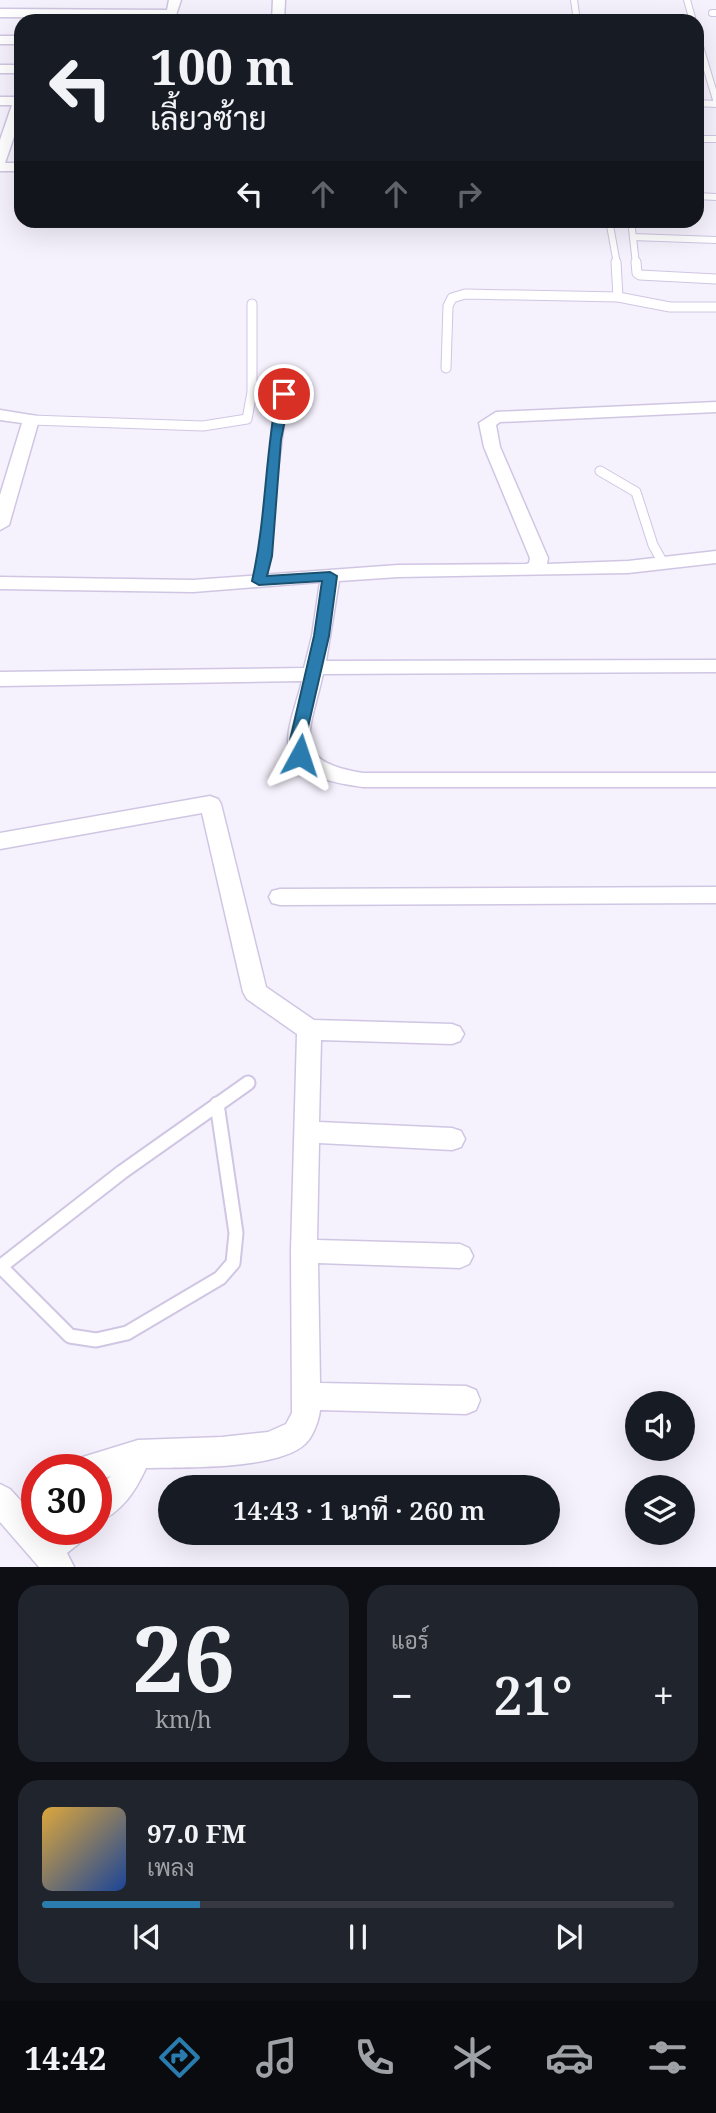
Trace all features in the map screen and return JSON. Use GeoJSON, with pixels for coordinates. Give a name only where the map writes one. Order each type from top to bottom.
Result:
{"type":"FeatureCollection","features":[{"type":"Feature","properties":{"kind":"street"},"geometry":{"type":"LineString","coordinates":[[168,14],[173,13],[175,0]]}},
{"type":"Feature","properties":{"kind":"street"},"geometry":{"type":"LineString","coordinates":[[0,161],[10,132]]}},
{"type":"Feature","properties":{"kind":"street"},"geometry":{"type":"LineString","coordinates":[[528,570],[538,566],[539,558],[492,447],[487,423],[496,417],[716,407]]}},
{"type":"Feature","properties":{"kind":"street"},"geometry":{"type":"LineString","coordinates":[[0,415],[31,420],[0,525]]}},
{"type":"Feature","properties":{"kind":"street"},"geometry":{"type":"LineString","coordinates":[[0,583],[193,586],[398,571],[559,571],[716,557]]}},
{"type":"Feature","properties":{"kind":"street"},"geometry":{"type":"LineString","coordinates":[[330,576],[327,608],[298,740],[300,755],[312,767],[336,776],[374,780],[716,780]]}},
{"type":"Feature","properties":{"kind":"street"},"geometry":{"type":"LineString","coordinates":[[0,679],[314,671],[716,666]]}},
{"type":"Feature","properties":{"kind":"street"},"geometry":{"type":"LineString","coordinates":[[0,841],[210,804],[255,992],[309,1030],[452,1034]]}},
{"type":"Feature","properties":{"kind":"street"},"geometry":{"type":"LineString","coordinates":[[0,828],[41,834]]}},
{"type":"Feature","properties":{"kind":"street"},"geometry":{"type":"LineString","coordinates":[[280,897],[716,895]]}},
{"type":"Feature","properties":{"kind":"street"},"geometry":{"type":"LineString","coordinates":[[112,1462],[138,1454],[251,1449],[282,1443],[295,1435],[306,1414],[304,1251],[309,1132],[309,1030]]}},
{"type":"Feature","properties":{"kind":"street"},"geometry":{"type":"LineString","coordinates":[[309,1132],[452,1139]]}},
{"type":"Feature","properties":{"kind":"street"},"geometry":{"type":"LineString","coordinates":[[304,1251],[460,1256]]}},
{"type":"Feature","properties":{"kind":"street"},"geometry":{"type":"LineString","coordinates":[[306,1396],[467,1400]]}},
{"type":"Feature","properties":{"kind":"street"},"geometry":{"type":"LineString","coordinates":[[112,1494],[122,1486],[138,1454]]}},
{"type":"Feature","properties":{"kind":"street"},"geometry":{"type":"LineString","coordinates":[[19,1509],[47,1561],[59,1545]]}},
{"type":"Feature","properties":{"kind":"lane"},"geometry":{"type":"LineString","coordinates":[[704,61],[716,102]]}},
{"type":"Feature","properties":{"kind":"lane"},"geometry":{"type":"LineString","coordinates":[[610,228],[619,278],[618,298]]}},
{"type":"Feature","properties":{"kind":"lane"},"geometry":{"type":"LineString","coordinates":[[632,228],[637,273],[640,275],[716,279]]}},
{"type":"Feature","properties":{"kind":"lane"},"geometry":{"type":"LineString","coordinates":[[633,237],[716,240]]}},
{"type":"Feature","properties":{"kind":"lane"},"geometry":{"type":"LineString","coordinates":[[446,368],[448,306],[452,298],[477,293],[618,298],[670,307],[716,307]]}},
{"type":"Feature","properties":{"kind":"lane"},"geometry":{"type":"LineString","coordinates":[[31,420],[145,426],[234,425],[247,419],[251,392],[252,304]]}},
{"type":"Feature","properties":{"kind":"lane"},"geometry":{"type":"LineString","coordinates":[[259,581],[265,556],[275,440],[284,394]]}},
{"type":"Feature","properties":{"kind":"lane"},"geometry":{"type":"LineString","coordinates":[[600,471],[636,492],[653,545],[663,563]]}},
{"type":"Feature","properties":{"kind":"lane"},"geometry":{"type":"LineString","coordinates":[[217,1104],[235,1233],[233,1262],[221,1277],[122,1337],[86,1340],[70,1336],[0,1267],[124,1168],[217,1104],[248,1083]]}},
{"type":"Feature","properties":{"kind":"route"},"geometry":{"type":"LineString","coordinates":[[284,394],[275,440],[265,556],[259,581],[330,576],[322,636],[298,740],[300,755]]}}]}
